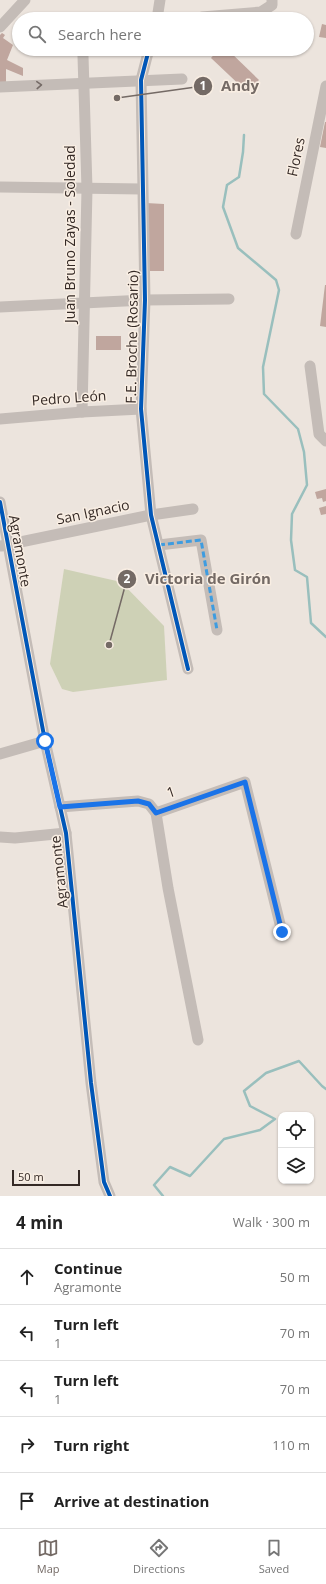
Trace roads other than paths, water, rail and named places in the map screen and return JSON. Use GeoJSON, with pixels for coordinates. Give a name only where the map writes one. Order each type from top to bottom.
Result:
{"type":"FeatureCollection","features":[{"type":"Feature","properties":{"kind":"street"},"geometry":{"type":"LineString","coordinates":[[13,12],[24,0]]}},
{"type":"Feature","properties":{"kind":"street"},"geometry":{"type":"LineString","coordinates":[[158,12],[160,0]]}},
{"type":"Feature","properties":{"kind":"street"},"geometry":{"type":"LineString","coordinates":[[261,12],[272,5],[272,0]]}},
{"type":"Feature","properties":{"kind":"street"},"geometry":{"type":"LineString","coordinates":[[0,27],[12,14]]}},
{"type":"Feature","properties":{"kind":"street","name":"Juan Bruno Zayas - Soledad"},"geometry":{"type":"LineString","coordinates":[[82,412],[87,189],[83,56]]}},
{"type":"Feature","properties":{"kind":"street","name":"F.E. Broche (Rosario)"},"geometry":{"type":"LineString","coordinates":[[147,56],[141,80],[145,300],[141,409],[151,515],[188,669]]}},
{"type":"Feature","properties":{"kind":"street"},"geometry":{"type":"LineString","coordinates":[[0,87],[182,79]]}},
{"type":"Feature","properties":{"kind":"street","name":"Flores"},"geometry":{"type":"LineString","coordinates":[[296,234],[326,86]]}},
{"type":"Feature","properties":{"kind":"street"},"geometry":{"type":"LineString","coordinates":[[0,187],[142,189]]}},
{"type":"Feature","properties":{"kind":"street"},"geometry":{"type":"LineString","coordinates":[[0,307],[145,300],[229,298]]}},
{"type":"Feature","properties":{"kind":"street"},"geometry":{"type":"LineString","coordinates":[[310,366],[320,434],[326,441]]}},
{"type":"Feature","properties":{"kind":"street","name":"Pedro León"},"geometry":{"type":"LineString","coordinates":[[0,419],[141,409]]}},
{"type":"Feature","properties":{"kind":"street","name":"Agramonte"},"geometry":{"type":"LineString","coordinates":[[0,502],[4,546],[66,833],[91,1083],[104,1182],[110,1196]]}},
{"type":"Feature","properties":{"kind":"street","name":"San Ignacio"},"geometry":{"type":"LineString","coordinates":[[4,546],[151,515],[193,508]]}},
{"type":"Feature","properties":{"kind":"street"},"geometry":{"type":"LineString","coordinates":[[159,545],[201,540],[217,630]]}},
{"type":"Feature","properties":{"kind":"street"},"geometry":{"type":"LineString","coordinates":[[0,754],[45,741]]}},
{"type":"Feature","properties":{"kind":"street","name":"1"},"geometry":{"type":"LineString","coordinates":[[60,807],[138,801],[149,804],[156,813],[245,782],[282,932]]}},
{"type":"Feature","properties":{"kind":"street"},"geometry":{"type":"LineString","coordinates":[[156,813],[168,888],[198,1040]]}},
{"type":"Feature","properties":{"kind":"street"},"geometry":{"type":"LineString","coordinates":[[0,837],[15,838],[66,833]]}},
{"type":"Feature","properties":{"kind":"waterway"},"geometry":{"type":"LineString","coordinates":[[244,135],[239,177],[227,185],[223,207],[238,248],[276,280],[279,290],[263,367],[264,394],[298,429],[304,452],[307,485],[292,514],[291,540],[295,570],[307,577],[311,623],[326,637]]}},
{"type":"Feature","properties":{"kind":"waterway"},"geometry":{"type":"LineString","coordinates":[[163,1196],[154,1185],[170,1167],[190,1176],[224,1139],[260,1130],[275,1119],[250,1106],[244,1091],[266,1073],[299,1061],[326,1089]]}},
{"type":"Feature","properties":{"kind":"place","name":"Andy"},"geometry":{"type":"Point","coordinates":[117,98]}},
{"type":"Feature","properties":{"kind":"place","name":"Victoria de Girón"},"geometry":{"type":"Point","coordinates":[109,645]}}]}
